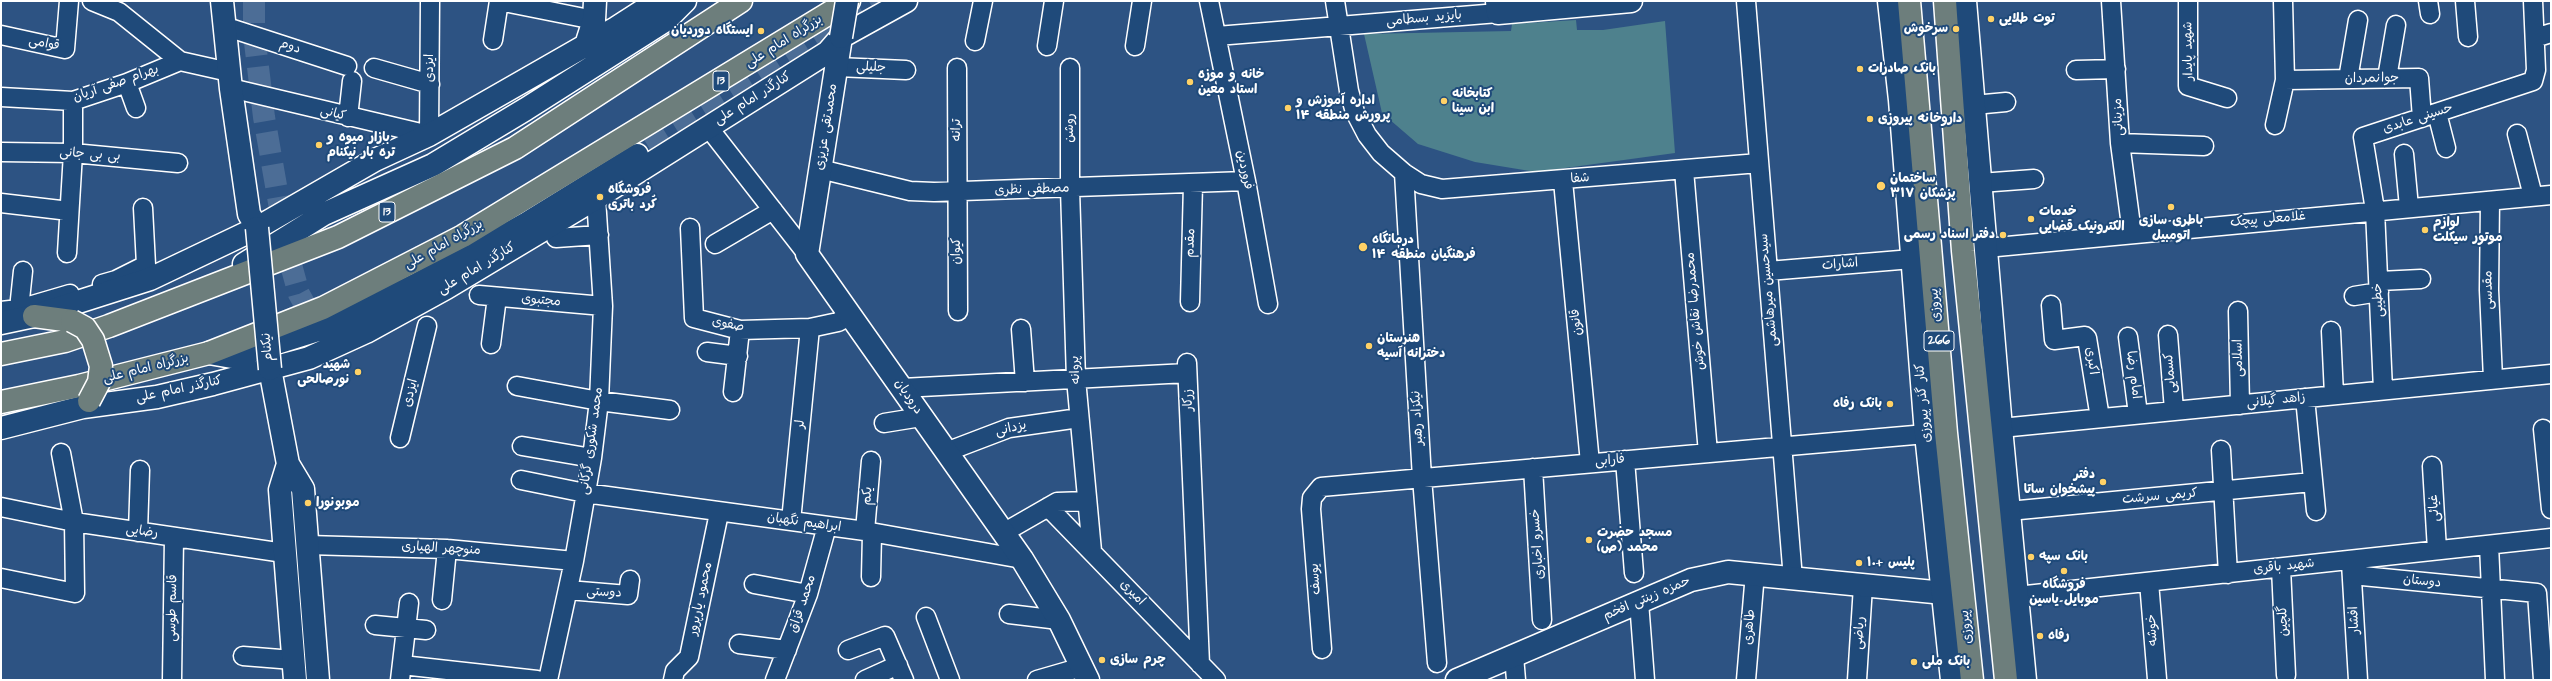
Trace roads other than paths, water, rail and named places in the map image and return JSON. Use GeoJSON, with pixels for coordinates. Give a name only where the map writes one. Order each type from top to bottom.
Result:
{"type":"FeatureCollection","features":[{"type":"Feature","properties":{"kind":"main road","name":"نیکنام"},"geometry":{"type":"LineString","coordinates":[[222,1],[234,81],[249,214],[257,228],[270,369],[288,464],[303,489],[318,680]]}},
{"type":"Feature","properties":{"kind":"main road","name":"نیکنام"},"geometry":{"type":"LineString","coordinates":[[230,1],[233,29],[234,81]]}},
{"type":"Feature","properties":{"kind":"main road"},"geometry":{"type":"LineString","coordinates":[[1,323],[26,312],[150,279],[257,228],[375,160],[428,135],[586,45],[658,1]]}},
{"type":"Feature","properties":{"kind":"main road"},"geometry":{"type":"LineString","coordinates":[[202,291],[324,214],[433,165],[519,113],[666,20],[685,1]]}},
{"type":"Feature","properties":{"kind":"main road","name":"13"},"geometry":{"type":"LineString","coordinates":[[1,354],[65,341],[202,291],[338,237],[515,148],[742,1]]}},
{"type":"Feature","properties":{"kind":"main road","name":"محمدتقی عزیزی"},"geometry":{"type":"LineString","coordinates":[[807,254],[836,67],[848,1]]}},
{"type":"Feature","properties":{"kind":"main road","name":"بزرگراه امام علی"},"geometry":{"type":"LineString","coordinates":[[1,402],[79,386],[209,353],[323,308],[457,240],[592,160],[848,1]]}},
{"type":"Feature","properties":{"kind":"main road","name":"کنارگذر امام علی"},"geometry":{"type":"LineString","coordinates":[[1,428],[86,404],[157,397],[270,369],[309,358],[366,332],[446,288],[596,198],[828,52],[841,37],[906,1]]}},
{"type":"Feature","properties":{"kind":"main road","name":"بایزید بسطامی"},"geometry":{"type":"LineString","coordinates":[[1497,7],[1631,1]]}},
{"type":"Feature","properties":{"kind":"main road"},"geometry":{"type":"LineString","coordinates":[[1889,1],[1898,78],[1918,87],[1900,100]]}},
{"type":"Feature","properties":{"kind":"main road","name":"پیروزی"},"geometry":{"type":"LineString","coordinates":[[1909,1],[1918,87],[1946,433],[1972,680]]}},
{"type":"Feature","properties":{"kind":"main road","name":"266"},"geometry":{"type":"LineString","coordinates":[[1945,1],[1963,251],[1991,429],[2008,597],[2006,680]]}},
{"type":"Feature","properties":{"kind":"main road"},"geometry":{"type":"LineString","coordinates":[[1966,1],[1986,248],[1991,429]]}},
{"type":"Feature","properties":{"kind":"main road"},"geometry":{"type":"LineString","coordinates":[[586,45],[595,10]]}},
{"type":"Feature","properties":{"kind":"main road"},"geometry":{"type":"LineString","coordinates":[[209,353],[232,357],[321,329],[415,285],[527,223],[821,40],[841,37]]}},
{"type":"Feature","properties":{"kind":"main road","name":"کنار گذر پیروزی"},"geometry":{"type":"LineString","coordinates":[[1898,78],[1926,434],[1952,680]]}},
{"type":"Feature","properties":{"kind":"main road"},"geometry":{"type":"LineString","coordinates":[[1963,251],[1986,248]]}},
{"type":"Feature","properties":{"kind":"main road","name":"درودیان"},"geometry":{"type":"LineString","coordinates":[[807,254],[1022,559],[1059,620],[1085,674]]}},
{"type":"Feature","properties":{"kind":"main road"},"geometry":{"type":"LineString","coordinates":[[26,312],[72,321],[85,328],[93,340],[101,366],[99,382],[86,404]]}},
{"type":"Feature","properties":{"kind":"main road","name":"نیکنام"},"geometry":{"type":"LineString","coordinates":[[288,464],[280,490],[294,670]]}},
{"type":"Feature","properties":{"kind":"main road","name":"حمزه زینتی افخم"},"geometry":{"type":"LineString","coordinates":[[1457,680],[1691,580],[1728,572],[1755,573],[1793,579],[1944,593]]}},
{"type":"Feature","properties":{"kind":"main road"},"geometry":{"type":"LineString","coordinates":[[2008,597],[2025,680]]}},
{"type":"Feature","properties":{"kind":"street","name":"قوامی"},"geometry":{"type":"LineString","coordinates":[[1,35],[65,49],[69,1]]}},
{"type":"Feature","properties":{"kind":"street"},"geometry":{"type":"LineString","coordinates":[[92,1],[108,6],[120,7],[180,61],[234,81]]}},
{"type":"Feature","properties":{"kind":"street","name":"ایزدی"},"geometry":{"type":"LineString","coordinates":[[428,135],[430,84],[430,1]]}},
{"type":"Feature","properties":{"kind":"street"},"geometry":{"type":"LineString","coordinates":[[493,40],[499,1],[595,10]]}},
{"type":"Feature","properties":{"kind":"street"},"geometry":{"type":"LineString","coordinates":[[975,41],[983,1]]}},
{"type":"Feature","properties":{"kind":"street"},"geometry":{"type":"LineString","coordinates":[[1047,46],[1054,1]]}},
{"type":"Feature","properties":{"kind":"street"},"geometry":{"type":"LineString","coordinates":[[1135,46],[1142,1]]}},
{"type":"Feature","properties":{"kind":"street","name":"فروردین"},"geometry":{"type":"LineString","coordinates":[[1209,1],[1246,181],[1268,304]]}},
{"type":"Feature","properties":{"kind":"street"},"geometry":{"type":"LineString","coordinates":[[1335,1],[1338,26]]}},
{"type":"Feature","properties":{"kind":"street","name":"سیدحسین میرهاشمی"},"geometry":{"type":"LineString","coordinates":[[1746,1],[1793,579]]}},
{"type":"Feature","properties":{"kind":"street","name":"مزینانی"},"geometry":{"type":"LineString","coordinates":[[2111,1],[2120,143],[2132,232]]}},
{"type":"Feature","properties":{"kind":"street","name":"شهید پایدار"},"geometry":{"type":"LineString","coordinates":[[2188,1],[2188,86],[2227,98]]}},
{"type":"Feature","properties":{"kind":"street"},"geometry":{"type":"LineString","coordinates":[[2275,125],[2285,80],[2282,1]]}},
{"type":"Feature","properties":{"kind":"street"},"geometry":{"type":"LineString","coordinates":[[2465,1],[2468,37]]}},
{"type":"Feature","properties":{"kind":"street"},"geometry":{"type":"LineString","coordinates":[[2533,1],[2543,35]]}},
{"type":"Feature","properties":{"kind":"street","name":"بایزید بسطامی"},"geometry":{"type":"LineString","coordinates":[[1217,36],[1338,26],[1497,7]]}},
{"type":"Feature","properties":{"kind":"street"},"geometry":{"type":"LineString","coordinates":[[2348,79],[2358,20]]}},
{"type":"Feature","properties":{"kind":"street"},"geometry":{"type":"LineString","coordinates":[[2387,78],[2396,25]]}},
{"type":"Feature","properties":{"kind":"street","name":"شفا"},"geometry":{"type":"LineString","coordinates":[[1338,26],[1349,91],[1355,112],[1367,135],[1382,153],[1404,173],[1421,184],[1442,189],[1759,163]]}},
{"type":"Feature","properties":{"kind":"street","name":"دوم"},"geometry":{"type":"LineString","coordinates":[[233,29],[349,73],[348,117]]}},
{"type":"Feature","properties":{"kind":"street","name":"حسینی عابدی"},"geometry":{"type":"LineString","coordinates":[[2375,210],[2363,137],[2533,81],[2543,35]]}},
{"type":"Feature","properties":{"kind":"street","name":"بهرام صفی آریان"},"geometry":{"type":"LineString","coordinates":[[1,97],[73,101],[127,83],[180,61]]}},
{"type":"Feature","properties":{"kind":"street","name":"جلیلی"},"geometry":{"type":"LineString","coordinates":[[836,67],[906,70]]}},
{"type":"Feature","properties":{"kind":"street"},"geometry":{"type":"LineString","coordinates":[[374,68],[430,84]]}},
{"type":"Feature","properties":{"kind":"street","name":"ترانه"},"geometry":{"type":"LineString","coordinates":[[957,68],[957,192]]}},
{"type":"Feature","properties":{"kind":"street","name":"روشن"},"geometry":{"type":"LineString","coordinates":[[1070,68],[1070,189]]}},
{"type":"Feature","properties":{"kind":"street"},"geometry":{"type":"LineString","coordinates":[[2076,70],[2116,69]]}},
{"type":"Feature","properties":{"kind":"street","name":"جوانمردان"},"geometry":{"type":"LineString","coordinates":[[2285,80],[2419,78],[2429,115]]}},
{"type":"Feature","properties":{"kind":"street","name":"کیانی"},"geometry":{"type":"LineString","coordinates":[[234,81],[348,117],[428,135]]}},
{"type":"Feature","properties":{"kind":"street"},"geometry":{"type":"LineString","coordinates":[[127,83],[136,108]]}},
{"type":"Feature","properties":{"kind":"street"},"geometry":{"type":"LineString","coordinates":[[67,252],[73,153],[73,101]]}},
{"type":"Feature","properties":{"kind":"street"},"geometry":{"type":"LineString","coordinates":[[1974,105],[2006,102]]}},
{"type":"Feature","properties":{"kind":"street"},"geometry":{"type":"LineString","coordinates":[[2429,115],[2446,148]]}},
{"type":"Feature","properties":{"kind":"street","name":"درودیان"},"geometry":{"type":"LineString","coordinates":[[708,127],[807,254]]}},
{"type":"Feature","properties":{"kind":"street"},"geometry":{"type":"LineString","coordinates":[[2517,134],[2533,196]]}},
{"type":"Feature","properties":{"kind":"street"},"geometry":{"type":"LineString","coordinates":[[2120,143],[2204,146]]}},
{"type":"Feature","properties":{"kind":"street","name":"بی بی جانی"},"geometry":{"type":"LineString","coordinates":[[1,152],[73,153],[178,163]]}},
{"type":"Feature","properties":{"kind":"street"},"geometry":{"type":"LineString","coordinates":[[2404,154],[2409,207]]}},
{"type":"Feature","properties":{"kind":"street","name":"مصطفی نظری"},"geometry":{"type":"LineString","coordinates":[[820,170],[910,191],[957,192],[1070,189],[1246,181]]}},
{"type":"Feature","properties":{"kind":"street","name":"محمدرضا نقاش خوش"},"geometry":{"type":"LineString","coordinates":[[1684,170],[1708,453]]}},
{"type":"Feature","properties":{"kind":"street","name":"نیکزاد رهبر"},"geometry":{"type":"LineString","coordinates":[[1404,173],[1422,478],[1437,663]]}},
{"type":"Feature","properties":{"kind":"street"},"geometry":{"type":"LineString","coordinates":[[1980,182],[2034,179]]}},
{"type":"Feature","properties":{"kind":"street","name":"قانون"},"geometry":{"type":"LineString","coordinates":[[1563,180],[1590,463]]}},
{"type":"Feature","properties":{"kind":"street","name":"مقدم"},"geometry":{"type":"LineString","coordinates":[[1190,302],[1193,184]]}},
{"type":"Feature","properties":{"kind":"street","name":"پروانه"},"geometry":{"type":"LineString","coordinates":[[1070,189],[1076,379],[1092,551]]}},
{"type":"Feature","properties":{"kind":"street","name":"کیوان"},"geometry":{"type":"LineString","coordinates":[[957,192],[958,311]]}},
{"type":"Feature","properties":{"kind":"street","name":"غلامعلی پیچک"},"geometry":{"type":"LineString","coordinates":[[1986,248],[2132,232],[2551,195]]}},
{"type":"Feature","properties":{"kind":"street","name":"محمد شکوری گرکانی"},"geometry":{"type":"LineString","coordinates":[[548,680],[574,561],[592,458],[599,401],[603,306],[596,198]]}},
{"type":"Feature","properties":{"kind":"street","name":"مقدسی"},"geometry":{"type":"LineString","coordinates":[[2490,201],[2489,290],[2493,379]]}},
{"type":"Feature","properties":{"kind":"street"},"geometry":{"type":"LineString","coordinates":[[1,204],[70,211]]}},
{"type":"Feature","properties":{"kind":"street"},"geometry":{"type":"LineString","coordinates":[[1,311],[26,312],[116,280],[146,265],[143,208]]}},
{"type":"Feature","properties":{"kind":"street"},"geometry":{"type":"LineString","coordinates":[[715,244],[773,210]]}},
{"type":"Feature","properties":{"kind":"street","name":"خطیبی"},"geometry":{"type":"LineString","coordinates":[[2375,210],[2383,390]]}},
{"type":"Feature","properties":{"kind":"street","name":"صفوی"},"geometry":{"type":"LineString","coordinates":[[690,228],[694,318],[740,330],[810,328],[838,322],[851,316]]}},
{"type":"Feature","properties":{"kind":"street"},"geometry":{"type":"LineString","coordinates":[[556,238],[599,235]]}},
{"type":"Feature","properties":{"kind":"street","name":"اشارات"},"geometry":{"type":"LineString","coordinates":[[1768,271],[1912,259]]}},
{"type":"Feature","properties":{"kind":"street"},"geometry":{"type":"LineString","coordinates":[[22,271],[26,312]]}},
{"type":"Feature","properties":{"kind":"street"},"geometry":{"type":"LineString","coordinates":[[2354,296],[2379,286],[2421,278]]}},
{"type":"Feature","properties":{"kind":"street","name":"مجتبوی"},"geometry":{"type":"LineString","coordinates":[[491,344],[488,296],[603,306]]}},
{"type":"Feature","properties":{"kind":"street","name":"اکبری"},"geometry":{"type":"LineString","coordinates":[[2051,305],[2054,340],[2085,336],[2087,338],[2100,418]]}},
{"type":"Feature","properties":{"kind":"street","name":"اسلامی"},"geometry":{"type":"LineString","coordinates":[[2238,311],[2240,405]]}},
{"type":"Feature","properties":{"kind":"street","name":"ایزدی"},"geometry":{"type":"LineString","coordinates":[[400,438],[427,326]]}},
{"type":"Feature","properties":{"kind":"street","name":"لر"},"geometry":{"type":"LineString","coordinates":[[791,521],[810,328]]}},
{"type":"Feature","properties":{"kind":"street"},"geometry":{"type":"LineString","coordinates":[[1021,329],[1025,382]]}},
{"type":"Feature","properties":{"kind":"street"},"geometry":{"type":"LineString","coordinates":[[733,392],[740,330]]}},
{"type":"Feature","properties":{"kind":"street"},"geometry":{"type":"LineString","coordinates":[[2331,331],[2334,395]]}},
{"type":"Feature","properties":{"kind":"street","name":"کسمایی"},"geometry":{"type":"LineString","coordinates":[[2168,335],[2174,410]]}},
{"type":"Feature","properties":{"kind":"street","name":"امام رضا"},"geometry":{"type":"LineString","coordinates":[[2128,337],[2138,414]]}},
{"type":"Feature","properties":{"kind":"street"},"geometry":{"type":"LineString","coordinates":[[707,352],[738,356]]}},
{"type":"Feature","properties":{"kind":"street","name":"زرکار"},"geometry":{"type":"LineString","coordinates":[[902,388],[1076,379],[1187,368],[1200,664]]}},
{"type":"Feature","properties":{"kind":"street","name":"زاهد گیلانی"},"geometry":{"type":"LineString","coordinates":[[1991,429],[2551,374]]}},
{"type":"Feature","properties":{"kind":"street"},"geometry":{"type":"LineString","coordinates":[[517,386],[599,401],[670,410]]}},
{"type":"Feature","properties":{"kind":"street"},"geometry":{"type":"LineString","coordinates":[[2305,398],[2316,512]]}},
{"type":"Feature","properties":{"kind":"street"},"geometry":{"type":"LineString","coordinates":[[884,424],[921,417]]}},
{"type":"Feature","properties":{"kind":"street","name":"یزدانی"},"geometry":{"type":"LineString","coordinates":[[946,452],[1009,428],[1079,418]]}},
{"type":"Feature","properties":{"kind":"street"},"geometry":{"type":"LineString","coordinates":[[2543,429],[2551,509]]}},
{"type":"Feature","properties":{"kind":"street","name":"فارابی"},"geometry":{"type":"LineString","coordinates":[[1311,509],[1312,498],[1321,487],[1926,434]]}},
{"type":"Feature","properties":{"kind":"street"},"geometry":{"type":"LineString","coordinates":[[522,446],[592,458]]}},
{"type":"Feature","properties":{"kind":"street"},"geometry":{"type":"LineString","coordinates":[[2221,450],[2228,574]]}},
{"type":"Feature","properties":{"kind":"street"},"geometry":{"type":"LineString","coordinates":[[1,578],[75,593],[74,522],[61,453]]}},
{"type":"Feature","properties":{"kind":"street"},"geometry":{"type":"LineString","coordinates":[[1625,460],[1634,573]]}},
{"type":"Feature","properties":{"kind":"street","name":"یکم"},"geometry":{"type":"LineString","coordinates":[[871,461],[868,532],[871,577]]}},
{"type":"Feature","properties":{"kind":"street","name":"غیائی"},"geometry":{"type":"LineString","coordinates":[[2432,466],[2437,550]]}},
{"type":"Feature","properties":{"kind":"street","name":"خسرو اخباری"},"geometry":{"type":"LineString","coordinates":[[1533,468],[1542,620]]}},
{"type":"Feature","properties":{"kind":"street"},"geometry":{"type":"LineString","coordinates":[[138,532],[140,470]]}},
{"type":"Feature","properties":{"kind":"street","name":"ابراهیم نگهبان"},"geometry":{"type":"LineString","coordinates":[[521,480],[585,493],[868,532],[1022,559]]}},
{"type":"Feature","properties":{"kind":"street","name":"کریمی سرشت"},"geometry":{"type":"LineString","coordinates":[[1999,512],[2312,482]]}},
{"type":"Feature","properties":{"kind":"street"},"geometry":{"type":"LineString","coordinates":[[1003,532],[1048,507],[1064,500],[1087,501]]}},
{"type":"Feature","properties":{"kind":"street","name":"رضایی"},"geometry":{"type":"LineString","coordinates":[[1,507],[74,522],[284,552]]}},
{"type":"Feature","properties":{"kind":"street","name":"امیری"},"geometry":{"type":"LineString","coordinates":[[1048,507],[1216,680]]}},
{"type":"Feature","properties":{"kind":"street","name":"یوسف"},"geometry":{"type":"LineString","coordinates":[[1311,509],[1322,650]]}},
{"type":"Feature","properties":{"kind":"street","name":"محمود یارپرور"},"geometry":{"type":"LineString","coordinates":[[673,680],[676,671],[689,657],[719,512]]}},
{"type":"Feature","properties":{"kind":"street","name":"محمد قزاق"},"geometry":{"type":"LineString","coordinates":[[775,680],[808,594],[827,526]]}},
{"type":"Feature","properties":{"kind":"street","name":"قاسم طوسی"},"geometry":{"type":"LineString","coordinates":[[172,680],[174,537]]}},
{"type":"Feature","properties":{"kind":"street","name":"شهید باقری"},"geometry":{"type":"LineString","coordinates":[[2008,597],[2281,568],[2352,567],[2437,550],[2551,538]]}},
{"type":"Feature","properties":{"kind":"street"},"geometry":{"type":"LineString","coordinates":[[2489,544],[2495,680]]}},
{"type":"Feature","properties":{"kind":"street","name":"منوچهر الهیاری"},"geometry":{"type":"LineString","coordinates":[[308,545],[447,548],[574,561]]}},
{"type":"Feature","properties":{"kind":"street"},"geometry":{"type":"LineString","coordinates":[[442,600],[447,548]]}},
{"type":"Feature","properties":{"kind":"street","name":"دوستان"},"geometry":{"type":"LineString","coordinates":[[2352,567],[2491,589],[2537,593],[2543,680]]}},
{"type":"Feature","properties":{"kind":"street","name":"افشار"},"geometry":{"type":"LineString","coordinates":[[2352,567],[2358,680]]}},
{"type":"Feature","properties":{"kind":"street","name":"گلچین"},"geometry":{"type":"LineString","coordinates":[[2281,568],[2286,675]]}},
{"type":"Feature","properties":{"kind":"street","name":"طاهری"},"geometry":{"type":"LineString","coordinates":[[1746,680],[1755,573]]}},
{"type":"Feature","properties":{"kind":"street","name":"دوستی"},"geometry":{"type":"LineString","coordinates":[[568,590],[628,595],[630,580]]}},
{"type":"Feature","properties":{"kind":"street","name":"خوشه"},"geometry":{"type":"LineString","coordinates":[[2149,582],[2157,679]]}},
{"type":"Feature","properties":{"kind":"street"},"geometry":{"type":"LineString","coordinates":[[754,584],[808,594]]}},
{"type":"Feature","properties":{"kind":"street","name":"ریاضی"},"geometry":{"type":"LineString","coordinates":[[1857,680],[1863,586]]}},
{"type":"Feature","properties":{"kind":"street"},"geometry":{"type":"LineString","coordinates":[[1639,602],[1645,680]]}},
{"type":"Feature","properties":{"kind":"street"},"geometry":{"type":"LineString","coordinates":[[409,603],[401,672],[537,680]]}},
{"type":"Feature","properties":{"kind":"street"},"geometry":{"type":"LineString","coordinates":[[1009,614],[1059,620]]}},
{"type":"Feature","properties":{"kind":"street"},"geometry":{"type":"LineString","coordinates":[[926,617],[950,680]]}},
{"type":"Feature","properties":{"kind":"street"},"geometry":{"type":"LineString","coordinates":[[375,625],[426,630]]}},
{"type":"Feature","properties":{"kind":"street"},"geometry":{"type":"LineString","coordinates":[[848,650],[885,636],[901,673],[865,680]]}},
{"type":"Feature","properties":{"kind":"street"},"geometry":{"type":"LineString","coordinates":[[739,644],[787,650]]}},
{"type":"Feature","properties":{"kind":"street"},"geometry":{"type":"LineString","coordinates":[[243,656],[294,670]]}},
{"type":"Feature","properties":{"kind":"street"},"geometry":{"type":"LineString","coordinates":[[1514,656],[1516,680]]}},
{"type":"Feature","properties":{"kind":"street"},"geometry":{"type":"LineString","coordinates":[[1037,680],[1085,674]]}},
{"type":"Feature","properties":{"kind":"tunnel"},"geometry":{"type":"LineString","coordinates":[[254,1],[254,34],[264,117],[288,254],[299,294],[309,312],[327,323]]}},
{"type":"Feature","properties":{"kind":"tunnel"},"geometry":{"type":"LineString","coordinates":[[619,162],[879,1]]}},
{"type":"Feature","properties":{"kind":"place","name":"توت طلایی"},"geometry":{"type":"Point","coordinates":[1991,19]}},
{"type":"Feature","properties":{"kind":"place","name":"سرخوش"},"geometry":{"type":"Point","coordinates":[1956,29]}},
{"type":"Feature","properties":{"kind":"place","name":"ایستگاه دوردیان"},"geometry":{"type":"Point","coordinates":[761,31]}},
{"type":"Feature","properties":{"kind":"place","name":"بانک صادرات"},"geometry":{"type":"Point","coordinates":[1860,69]}},
{"type":"Feature","properties":{"kind":"place","name":"خانه و موزه استاد معین"},"geometry":{"type":"Point","coordinates":[1190,82]}},
{"type":"Feature","properties":{"kind":"place","name":"کتابخانه ابن سینا"},"geometry":{"type":"Point","coordinates":[1444,101]}},
{"type":"Feature","properties":{"kind":"place","name":"اداره آموزش و پرورش منطقه ۱۴"},"geometry":{"type":"Point","coordinates":[1288,108]}},
{"type":"Feature","properties":{"kind":"place","name":"داروخانه پیروزی"},"geometry":{"type":"Point","coordinates":[1870,119]}},
{"type":"Feature","properties":{"kind":"place","name":"بازار میوه و تره بار نیکنام"},"geometry":{"type":"Point","coordinates":[319,145]}},
{"type":"Feature","properties":{"kind":"place","name":"ساختمان پزشکان ۳۱۷"},"geometry":{"type":"Point","coordinates":[1881,186]}},
{"type":"Feature","properties":{"kind":"place","name":"فروشگاه کُرد باتری"},"geometry":{"type":"Point","coordinates":[600,197]}},
{"type":"Feature","properties":{"kind":"place","name":"باطری سازی اتومبیل"},"geometry":{"type":"Point","coordinates":[2171,207]}},
{"type":"Feature","properties":{"kind":"place","name":"خدمات الکترونیک قضایی"},"geometry":{"type":"Point","coordinates":[2031,219]}},
{"type":"Feature","properties":{"kind":"place","name":"لوازم موتور سیکلت"},"geometry":{"type":"Point","coordinates":[2425,230]}},
{"type":"Feature","properties":{"kind":"place","name":"دفتر اسناد رسمی"},"geometry":{"type":"Point","coordinates":[2003,235]}},
{"type":"Feature","properties":{"kind":"place","name":"درمانگاه فرهنگیان منطقه ۱۴"},"geometry":{"type":"Point","coordinates":[1363,247]}},
{"type":"Feature","properties":{"kind":"place","name":"هنرستان دخترانه آسیه"},"geometry":{"type":"Point","coordinates":[1369,346]}},
{"type":"Feature","properties":{"kind":"place","name":"شهید نورصالحی"},"geometry":{"type":"Point","coordinates":[358,372]}},
{"type":"Feature","properties":{"kind":"place","name":"بانک رفاه"},"geometry":{"type":"Point","coordinates":[1890,404]}},
{"type":"Feature","properties":{"kind":"place","name":"دفتر پیشخوان ساتا"},"geometry":{"type":"Point","coordinates":[2103,482]}},
{"type":"Feature","properties":{"kind":"place","name":"موبونورا"},"geometry":{"type":"Point","coordinates":[308,503]}},
{"type":"Feature","properties":{"kind":"place","name":"مسجد حضرت محمد (ص)"},"geometry":{"type":"Point","coordinates":[1589,540]}},
{"type":"Feature","properties":{"kind":"place","name":"بانک سپه"},"geometry":{"type":"Point","coordinates":[2031,557]}},
{"type":"Feature","properties":{"kind":"place","name":"پلیس +۱۰"},"geometry":{"type":"Point","coordinates":[1859,563]}},
{"type":"Feature","properties":{"kind":"place","name":"فروشگاه موبایل یاسین"},"geometry":{"type":"Point","coordinates":[2064,571]}},
{"type":"Feature","properties":{"kind":"place","name":"رفاه"},"geometry":{"type":"Point","coordinates":[2040,636]}},
{"type":"Feature","properties":{"kind":"place","name":"چرم سازی"},"geometry":{"type":"Point","coordinates":[1102,660]}},
{"type":"Feature","properties":{"kind":"place","name":"بانک ملی"},"geometry":{"type":"Point","coordinates":[1914,662]}}]}
